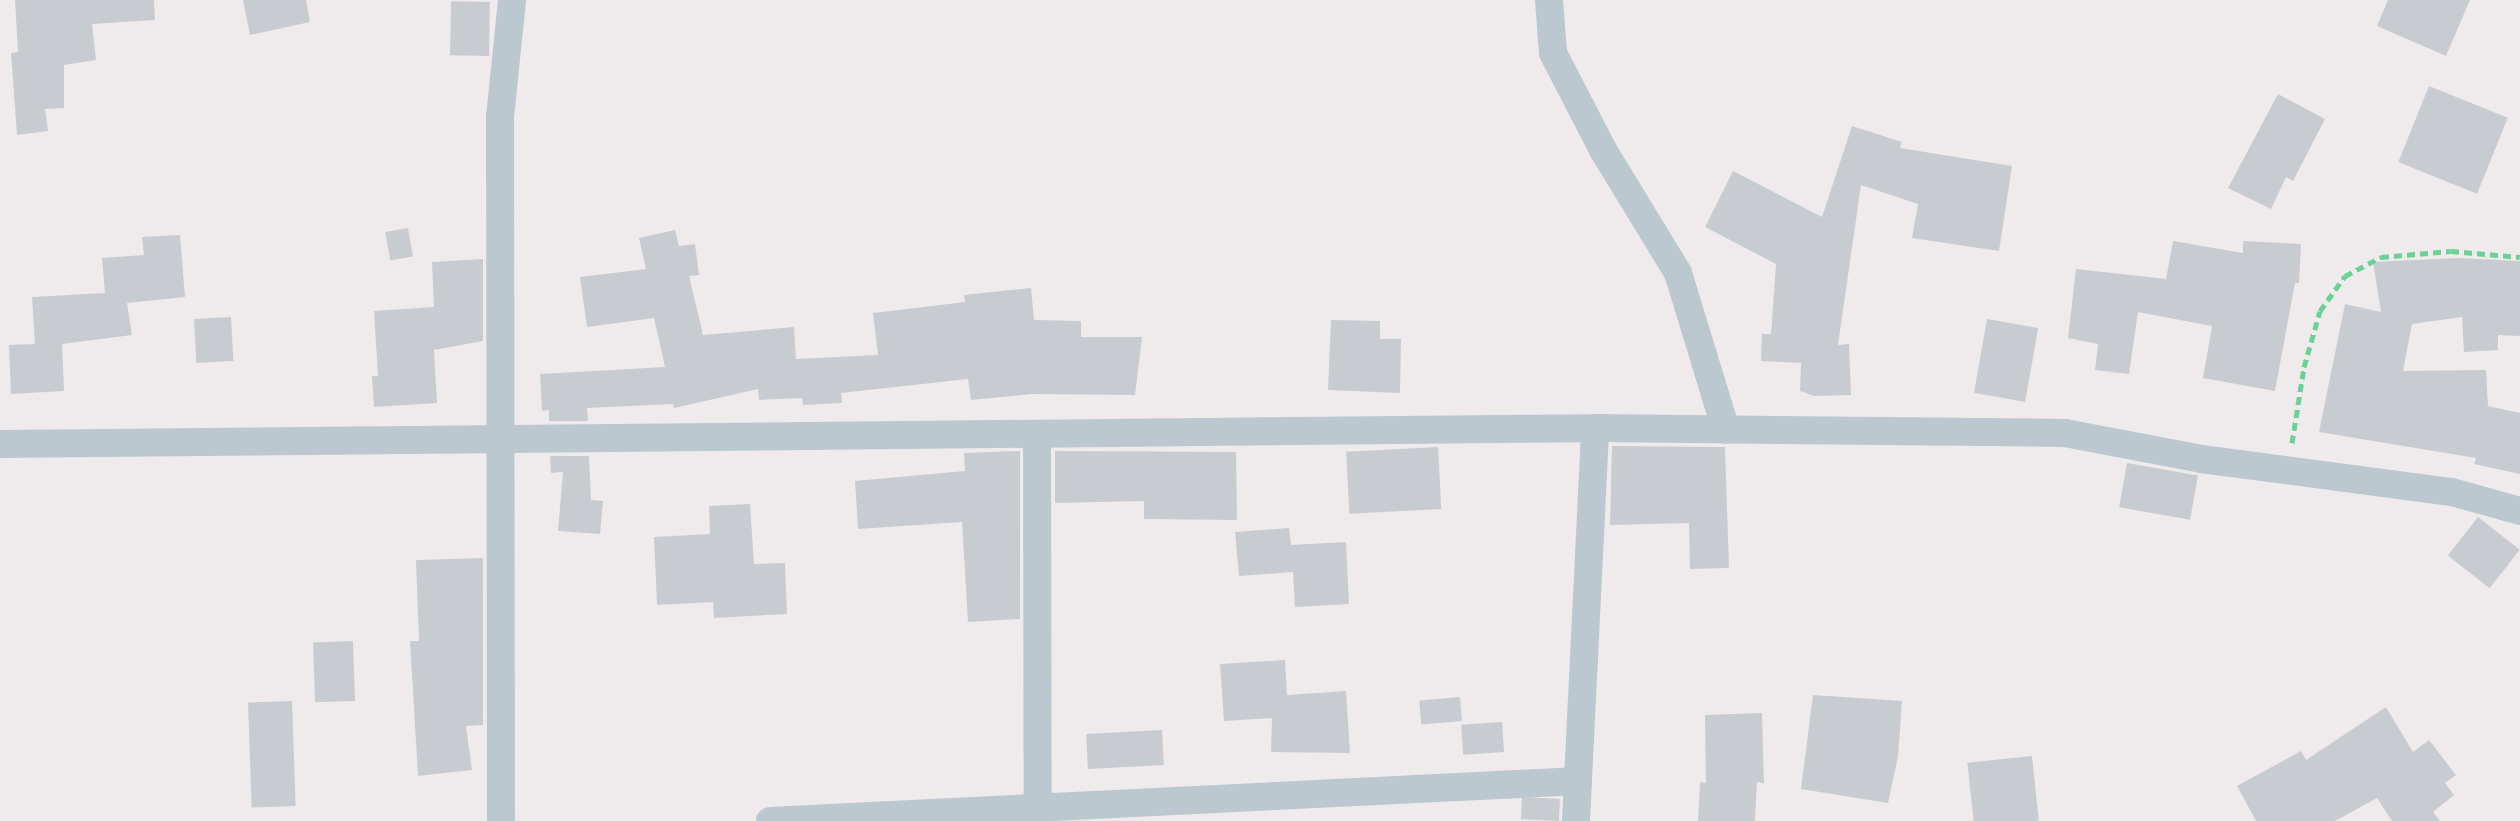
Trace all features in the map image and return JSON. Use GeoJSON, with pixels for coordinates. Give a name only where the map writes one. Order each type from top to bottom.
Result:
{"type":"FeatureCollection","features":[{"type":"Feature","properties":{"kind":"street"},"geometry":{"type":"LineString","coordinates":[[502,821],[500,117],[512,0]]}},
{"type":"Feature","properties":{"kind":"street"},"geometry":{"type":"LineString","coordinates":[[1549,0],[1553,53],[1603,150],[1678,273],[1726,430]]}},
{"type":"Feature","properties":{"kind":"street"},"geometry":{"type":"LineString","coordinates":[[0,444],[1595,428],[2065,433],[2452,492],[2520,511]]}},
{"type":"Feature","properties":{"kind":"street"},"geometry":{"type":"LineString","coordinates":[[1576,821],[1595,428]]}},
{"type":"Feature","properties":{"kind":"street"},"geometry":{"type":"LineString","coordinates":[[1037,434],[1038,814]]}},
{"type":"Feature","properties":{"kind":"street"},"geometry":{"type":"LineString","coordinates":[[770,821],[1038,814],[1578,781]]}},
{"type":"Feature","properties":{"kind":"path"},"geometry":{"type":"LineString","coordinates":[[2288,470],[2304,367],[2320,310],[2345,276],[2381,257],[2451,251],[2520,257]]}},
{"type":"Feature","properties":{"kind":"building"},"geometry":{"type":"Polygon","coordinates":[[[15,0],[154,0],[155,20],[92,24],[96,60],[64,65],[64,108],[45,109],[48,131],[17,135],[11,53],[18,52],[15,0]]]}},
{"type":"Feature","properties":{"kind":"building"},"geometry":{"type":"Polygon","coordinates":[[[243,0],[306,0],[310,22],[250,35],[243,0]]]}},
{"type":"Feature","properties":{"kind":"building"},"geometry":{"type":"Polygon","coordinates":[[[2388,0],[2470,0],[2446,56],[2377,26],[2388,0]]]}},
{"type":"Feature","properties":{"kind":"building"},"geometry":{"type":"Polygon","coordinates":[[[451,1],[490,2],[489,56],[450,55],[451,1]]]}},
{"type":"Feature","properties":{"kind":"building"},"geometry":{"type":"Polygon","coordinates":[[[2429,86],[2508,118],[2477,194],[2398,162],[2429,86]]]}},
{"type":"Feature","properties":{"kind":"building"},"geometry":{"type":"Polygon","coordinates":[[[2278,94],[2325,119],[2293,181],[2286,177],[2271,209],[2228,188],[2278,94]]]}},
{"type":"Feature","properties":{"kind":"building"},"geometry":{"type":"Polygon","coordinates":[[[1852,126],[1902,142],[1900,148],[2012,166],[1999,251],[1912,238],[1918,204],[1861,185],[1838,345],[1849,344],[1851,395],[1814,396],[1800,391],[1801,363],[1761,361],[1762,334],[1771,334],[1776,264],[1705,227],[1733,171],[1822,217],[1852,126]]]}},
{"type":"Feature","properties":{"kind":"building"},"geometry":{"type":"Polygon","coordinates":[[[408,228],[413,257],[390,261],[385,232],[408,228]]]}},
{"type":"Feature","properties":{"kind":"building"},"geometry":{"type":"Polygon","coordinates":[[[675,230],[679,246],[695,244],[699,275],[689,276],[703,335],[794,327],[796,359],[878,355],[873,313],[965,302],[964,295],[1031,288],[1034,320],[1081,321],[1081,337],[1142,337],[1135,395],[1032,394],[971,400],[968,379],[841,393],[842,403],[803,405],[802,398],[759,400],[758,389],[674,408],[673,404],[587,408],[588,421],[549,421],[549,410],[542,411],[540,374],[665,367],[654,318],[587,327],[580,277],[646,269],[639,238],[675,230]]]}},
{"type":"Feature","properties":{"kind":"building"},"geometry":{"type":"Polygon","coordinates":[[[180,235],[185,297],[127,303],[132,335],[62,344],[64,391],[11,394],[9,345],[35,344],[32,297],[105,293],[102,258],[144,255],[142,237],[180,235]]]}},
{"type":"Feature","properties":{"kind":"building"},"geometry":{"type":"Polygon","coordinates":[[[2173,241],[2243,253],[2243,241],[2301,244],[2299,283],[2295,283],[2275,391],[2203,378],[2212,326],[2138,312],[2129,374],[2095,370],[2098,344],[2068,338],[2076,269],[2166,279],[2173,241]]]}},
{"type":"Feature","properties":{"kind":"building"},"geometry":{"type":"Polygon","coordinates":[[[2458,258],[2520,261],[2520,336],[2498,335],[2498,350],[2464,352],[2462,317],[2412,324],[2403,371],[2486,370],[2488,406],[2520,413],[2520,474],[2474,464],[2476,458],[2319,432],[2345,304],[2381,312],[2373,262],[2458,258]]]}},
{"type":"Feature","properties":{"kind":"building"},"geometry":{"type":"Polygon","coordinates":[[[483,259],[483,341],[434,350],[437,403],[374,407],[372,376],[378,376],[374,311],[434,307],[432,262],[483,259]]]}},
{"type":"Feature","properties":{"kind":"building"},"geometry":{"type":"Polygon","coordinates":[[[231,317],[233,361],[196,363],[194,319],[231,317]]]}},
{"type":"Feature","properties":{"kind":"building"},"geometry":{"type":"Polygon","coordinates":[[[1987,319],[2038,328],[2025,402],[1974,393],[1987,319]]]}},
{"type":"Feature","properties":{"kind":"building"},"geometry":{"type":"Polygon","coordinates":[[[1331,320],[1380,321],[1380,339],[1401,339],[1400,393],[1328,390],[1331,320]]]}},
{"type":"Feature","properties":{"kind":"building"},"geometry":{"type":"Polygon","coordinates":[[[1612,446],[1725,447],[1729,568],[1690,569],[1689,523],[1610,525],[1612,446]]]}},
{"type":"Feature","properties":{"kind":"building"},"geometry":{"type":"Polygon","coordinates":[[[1438,447],[1441,509],[1349,514],[1346,452],[1438,447]]]}},
{"type":"Feature","properties":{"kind":"building"},"geometry":{"type":"Polygon","coordinates":[[[1020,451],[1020,619],[968,622],[962,522],[858,529],[855,481],[965,471],[964,453],[1020,451]]]}},
{"type":"Feature","properties":{"kind":"building"},"geometry":{"type":"Polygon","coordinates":[[[1055,451],[1236,452],[1237,520],[1144,519],[1144,501],[1055,503],[1055,451]]]}},
{"type":"Feature","properties":{"kind":"building"},"geometry":{"type":"Polygon","coordinates":[[[550,456],[589,456],[591,500],[603,501],[600,534],[558,531],[563,472],[551,473],[550,456]]]}},
{"type":"Feature","properties":{"kind":"building"},"geometry":{"type":"Polygon","coordinates":[[[2127,463],[2198,476],[2190,520],[2119,507],[2127,463]]]}},
{"type":"Feature","properties":{"kind":"building"},"geometry":{"type":"Polygon","coordinates":[[[750,504],[754,564],[785,563],[787,614],[714,618],[713,602],[657,605],[654,537],[710,534],[709,506],[750,504]]]}},
{"type":"Feature","properties":{"kind":"building"},"geometry":{"type":"Polygon","coordinates":[[[2478,517],[2520,550],[2490,588],[2448,556],[2478,517]]]}},
{"type":"Feature","properties":{"kind":"building"},"geometry":{"type":"Polygon","coordinates":[[[1289,528],[1291,545],[1346,542],[1349,604],[1295,607],[1293,572],[1239,576],[1235,532],[1289,528]]]}},
{"type":"Feature","properties":{"kind":"building"},"geometry":{"type":"Polygon","coordinates":[[[483,558],[483,725],[466,726],[472,770],[418,776],[410,641],[419,641],[416,560],[483,558]]]}},
{"type":"Feature","properties":{"kind":"building"},"geometry":{"type":"Polygon","coordinates":[[[353,641],[355,701],[315,702],[313,642],[353,641]]]}},
{"type":"Feature","properties":{"kind":"building"},"geometry":{"type":"Polygon","coordinates":[[[1285,660],[1287,695],[1346,691],[1350,753],[1271,752],[1272,718],[1224,721],[1220,664],[1285,660]]]}},
{"type":"Feature","properties":{"kind":"building"},"geometry":{"type":"Polygon","coordinates":[[[1813,695],[1902,701],[1898,757],[1888,803],[1801,789],[1813,695]]]}},
{"type":"Feature","properties":{"kind":"building"},"geometry":{"type":"Polygon","coordinates":[[[1460,697],[1462,721],[1421,724],[1419,701],[1460,697]]]}},
{"type":"Feature","properties":{"kind":"building"},"geometry":{"type":"Polygon","coordinates":[[[292,701],[296,806],[252,807],[248,703],[292,701]]]}},
{"type":"Feature","properties":{"kind":"building"},"geometry":{"type":"Polygon","coordinates":[[[2386,707],[2413,752],[2429,740],[2456,775],[2445,783],[2454,795],[2433,812],[2440,821],[2392,821],[2377,798],[2335,821],[2256,821],[2237,786],[2301,751],[2306,760],[2386,707]]]}},
{"type":"Feature","properties":{"kind":"building"},"geometry":{"type":"Polygon","coordinates":[[[1762,713],[1764,783],[1757,782],[1755,821],[1698,821],[1700,782],[1706,783],[1705,715],[1762,713]]]}},
{"type":"Feature","properties":{"kind":"building"},"geometry":{"type":"Polygon","coordinates":[[[1502,722],[1504,752],[1463,755],[1461,725],[1502,722]]]}},
{"type":"Feature","properties":{"kind":"building"},"geometry":{"type":"Polygon","coordinates":[[[1162,730],[1164,765],[1088,769],[1086,734],[1162,730]]]}},
{"type":"Feature","properties":{"kind":"building"},"geometry":{"type":"Polygon","coordinates":[[[2032,756],[2039,821],[1973,821],[1967,763],[2032,756]]]}},
{"type":"Feature","properties":{"kind":"building"},"geometry":{"type":"Polygon","coordinates":[[[1522,797],[1560,799],[1559,821],[1521,819],[1522,797]]]}}]}
